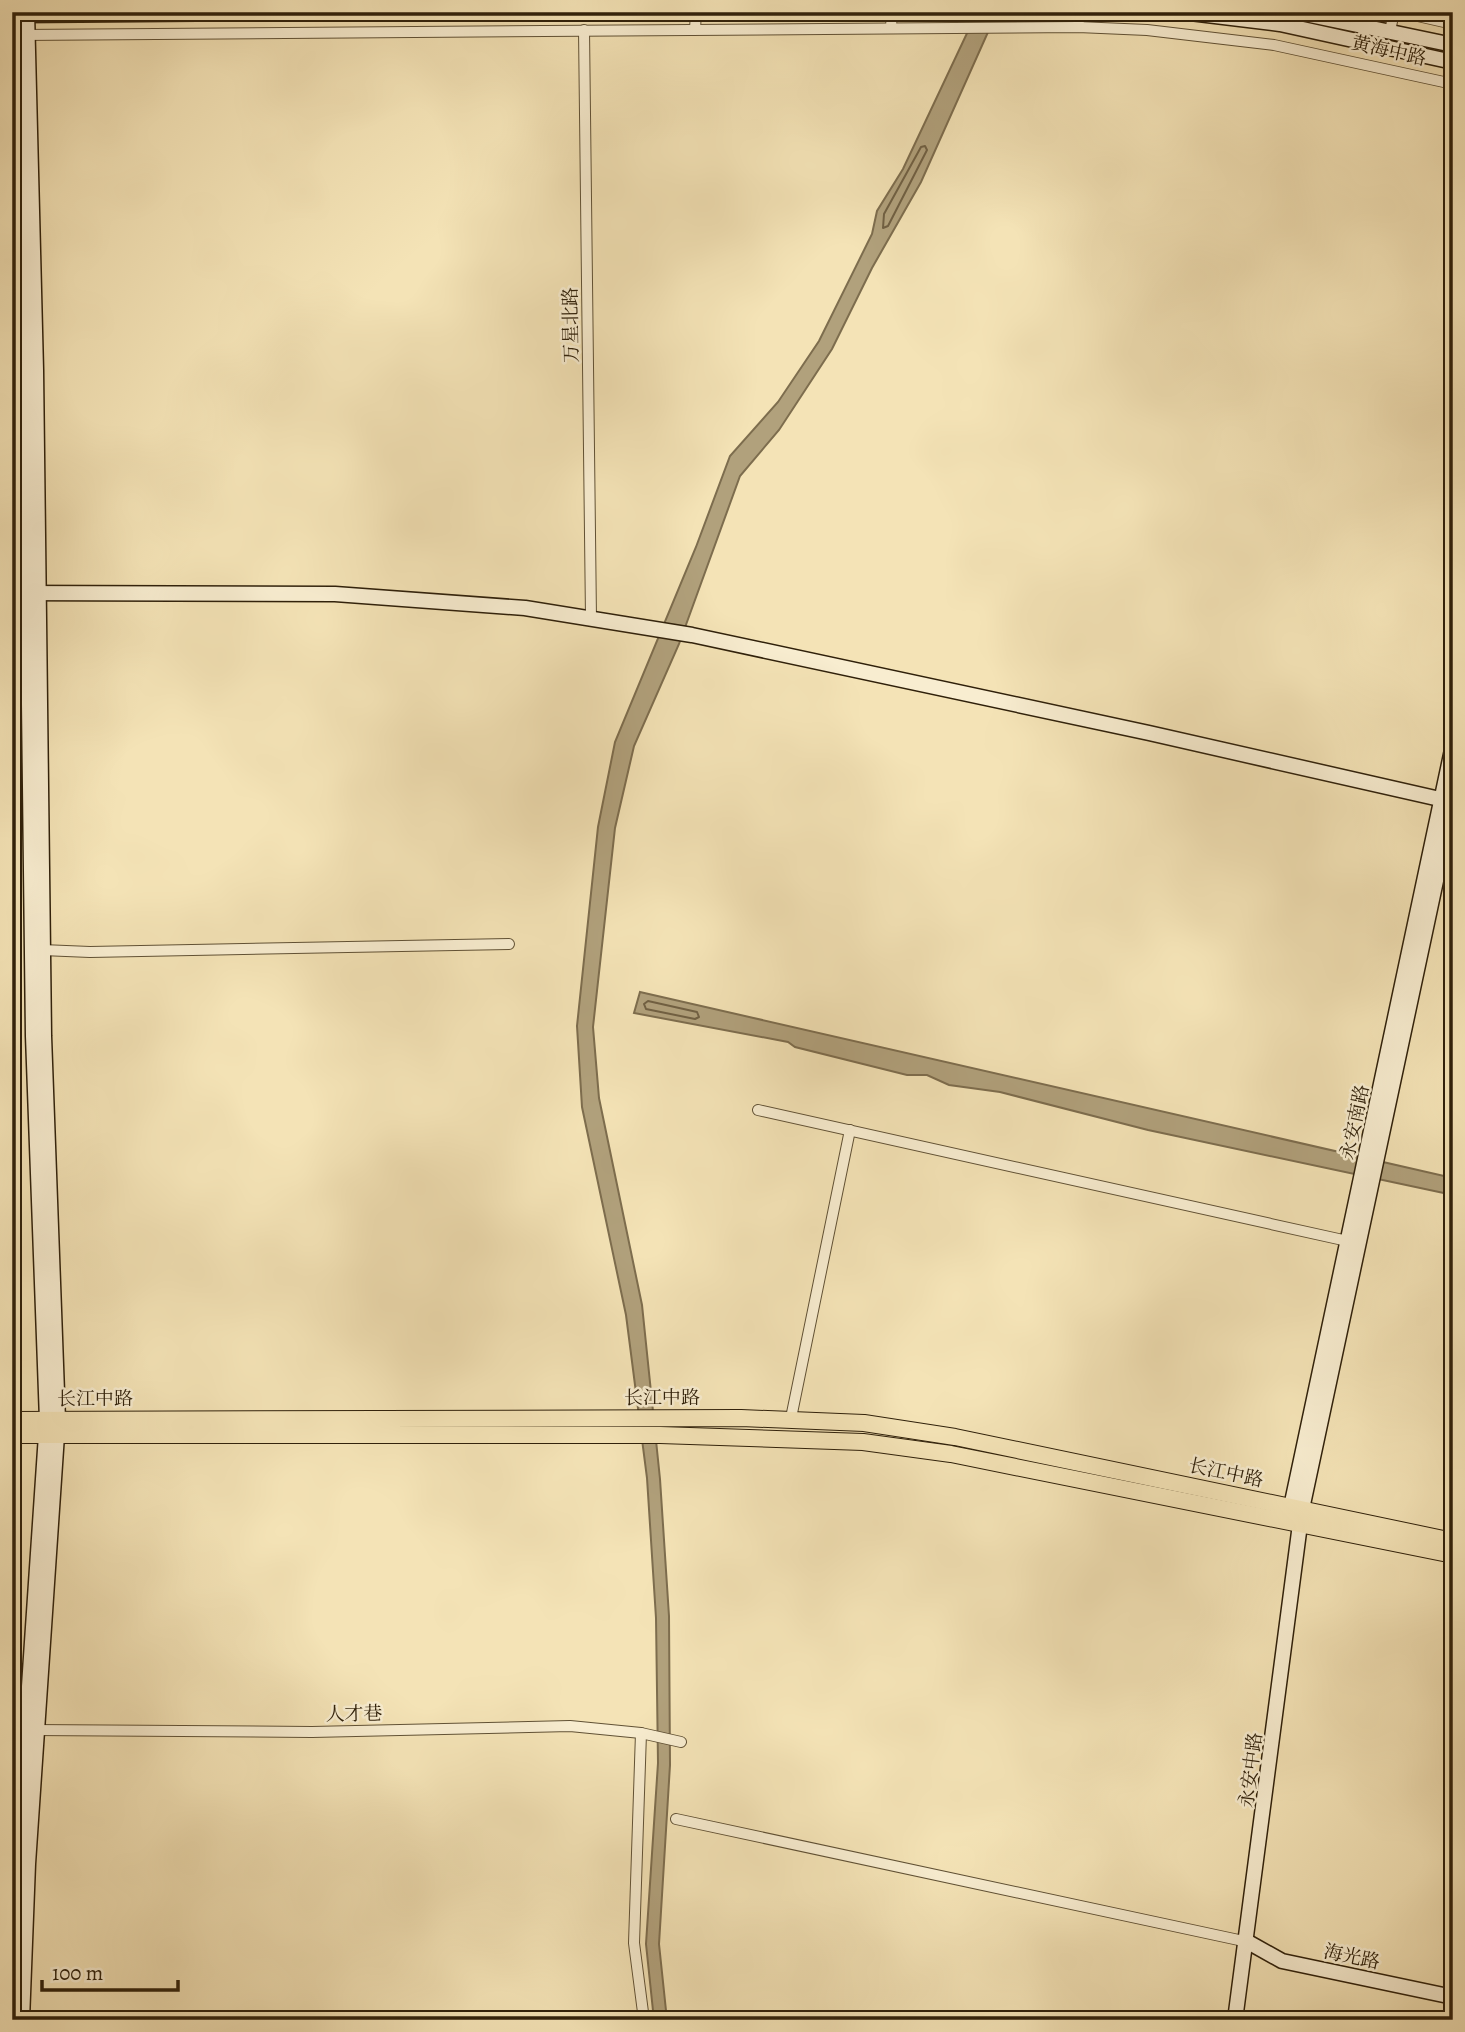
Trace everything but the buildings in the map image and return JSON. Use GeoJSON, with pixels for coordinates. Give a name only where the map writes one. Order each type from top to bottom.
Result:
{"type":"FeatureCollection","features":[{"type":"Feature","properties":{"kind":"main road","name":"长江中路"},"geometry":{"type":"LineString","coordinates":[[12,1435],[52,1427],[632,1418],[791,1419],[864,1423],[955,1437],[1298,1514]]}},
{"type":"Feature","properties":{"kind":"main road","name":"长江中路"},"geometry":{"type":"LineString","coordinates":[[12,1420],[52,1427],[660,1435],[863,1441],[1298,1514]]}},
{"type":"Feature","properties":{"kind":"main road"},"geometry":{"type":"LineString","coordinates":[[1298,1514],[1453,1541]]}},
{"type":"Feature","properties":{"kind":"main road"},"geometry":{"type":"LineString","coordinates":[[1298,1514],[1453,1555]]}},
{"type":"Feature","properties":{"kind":"street"},"geometry":{"type":"LineString","coordinates":[[348,33],[349,12]]}},
{"type":"Feature","properties":{"kind":"street"},"geometry":{"type":"LineString","coordinates":[[12,1999],[15,1864],[52,1427],[33,1036],[20,14],[369,12]]}},
{"type":"Feature","properties":{"kind":"street"},"geometry":{"type":"LineString","coordinates":[[695,29],[696,12]]}},
{"type":"Feature","properties":{"kind":"street"},"geometry":{"type":"LineString","coordinates":[[891,27],[892,12]]}},
{"type":"Feature","properties":{"kind":"street"},"geometry":{"type":"LineString","coordinates":[[1078,27],[1080,12]]}},
{"type":"Feature","properties":{"kind":"street","name":"黄海中路"},"geometry":{"type":"LineString","coordinates":[[1182,12],[1280,24],[1453,62]]}},
{"type":"Feature","properties":{"kind":"street","name":"黄海中路"},"geometry":{"type":"LineString","coordinates":[[1295,12],[1453,45]]}},
{"type":"Feature","properties":{"kind":"street"},"geometry":{"type":"LineString","coordinates":[[1390,31],[1394,12]]}},
{"type":"Feature","properties":{"kind":"street","name":"黄海中路"},"geometry":{"type":"LineString","coordinates":[[1400,12],[1453,24]]}},
{"type":"Feature","properties":{"kind":"street","name":"黄海中路"},"geometry":{"type":"LineString","coordinates":[[22,35],[1078,27],[1147,30],[1263,43],[1453,84]]}},
{"type":"Feature","properties":{"kind":"street","name":"万星北路"},"geometry":{"type":"LineString","coordinates":[[584,30],[591,618]]}},
{"type":"Feature","properties":{"kind":"street"},"geometry":{"type":"LineString","coordinates":[[1381,67],[1387,47]]}},
{"type":"Feature","properties":{"kind":"street"},"geometry":{"type":"LineString","coordinates":[[26,592],[335,593],[525,608],[688,635],[1149,733],[1450,801]]}},
{"type":"Feature","properties":{"kind":"street"},"geometry":{"type":"LineString","coordinates":[[23,2020],[28,1864],[52,1427],[42,950],[26,592]]}},
{"type":"Feature","properties":{"kind":"street","name":"永安南路"},"geometry":{"type":"LineString","coordinates":[[1298,1514],[1372,1156],[1450,801],[1453,745]]}},
{"type":"Feature","properties":{"kind":"street"},"geometry":{"type":"LineString","coordinates":[[42,950],[90,952],[509,944]]}},
{"type":"Feature","properties":{"kind":"street"},"geometry":{"type":"LineString","coordinates":[[758,1110],[1354,1242]]}},
{"type":"Feature","properties":{"kind":"street"},"geometry":{"type":"LineString","coordinates":[[791,1419],[850,1130]]}},
{"type":"Feature","properties":{"kind":"street","name":"永安中路"},"geometry":{"type":"LineString","coordinates":[[1235,2020],[1248,1942],[1298,1514]]}},
{"type":"Feature","properties":{"kind":"street","name":"人才巷"},"geometry":{"type":"LineString","coordinates":[[28,1730],[62,1733],[312,1732],[570,1726],[644,1734],[678,1742]]}},
{"type":"Feature","properties":{"kind":"street"},"geometry":{"type":"LineString","coordinates":[[644,1734],[634,1943],[644,2020]]}},
{"type":"Feature","properties":{"kind":"street"},"geometry":{"type":"LineString","coordinates":[[676,1819],[1248,1942]]}},
{"type":"Feature","properties":{"kind":"street","name":"海光路"},"geometry":{"type":"LineString","coordinates":[[1248,1942],[1282,1961],[1453,1997]]}},
{"type":"Feature","properties":{"kind":"street"},"geometry":{"type":"LineString","coordinates":[[15,1958],[28,1963],[23,2020]]}},
{"type":"Feature","properties":{"kind":"water"},"geometry":{"type":"Polygon","coordinates":[[[977,12],[997,12],[921,182],[872,268],[832,349],[779,430],[740,476],[679,644],[634,746],[615,828],[593,1027],[599,1098],[642,1305],[660,1479],[669,1616],[670,1765],[659,1944],[667,2020],[654,2020],[646,1944],[658,1763],[656,1618],[647,1478],[626,1315],[582,1107],[577,1026],[598,827],[615,742],[696,547],[730,456],[778,402],[819,341],[872,234],[877,211],[903,169],[977,12]]]}},
{"type":"Feature","properties":{"kind":"water"},"geometry":{"type":"Polygon","coordinates":[[[640,992],[1453,1178],[1453,1195],[1148,1130],[1000,1092],[949,1085],[927,1075],[907,1075],[795,1047],[788,1042],[634,1013],[640,992]]]}}]}
